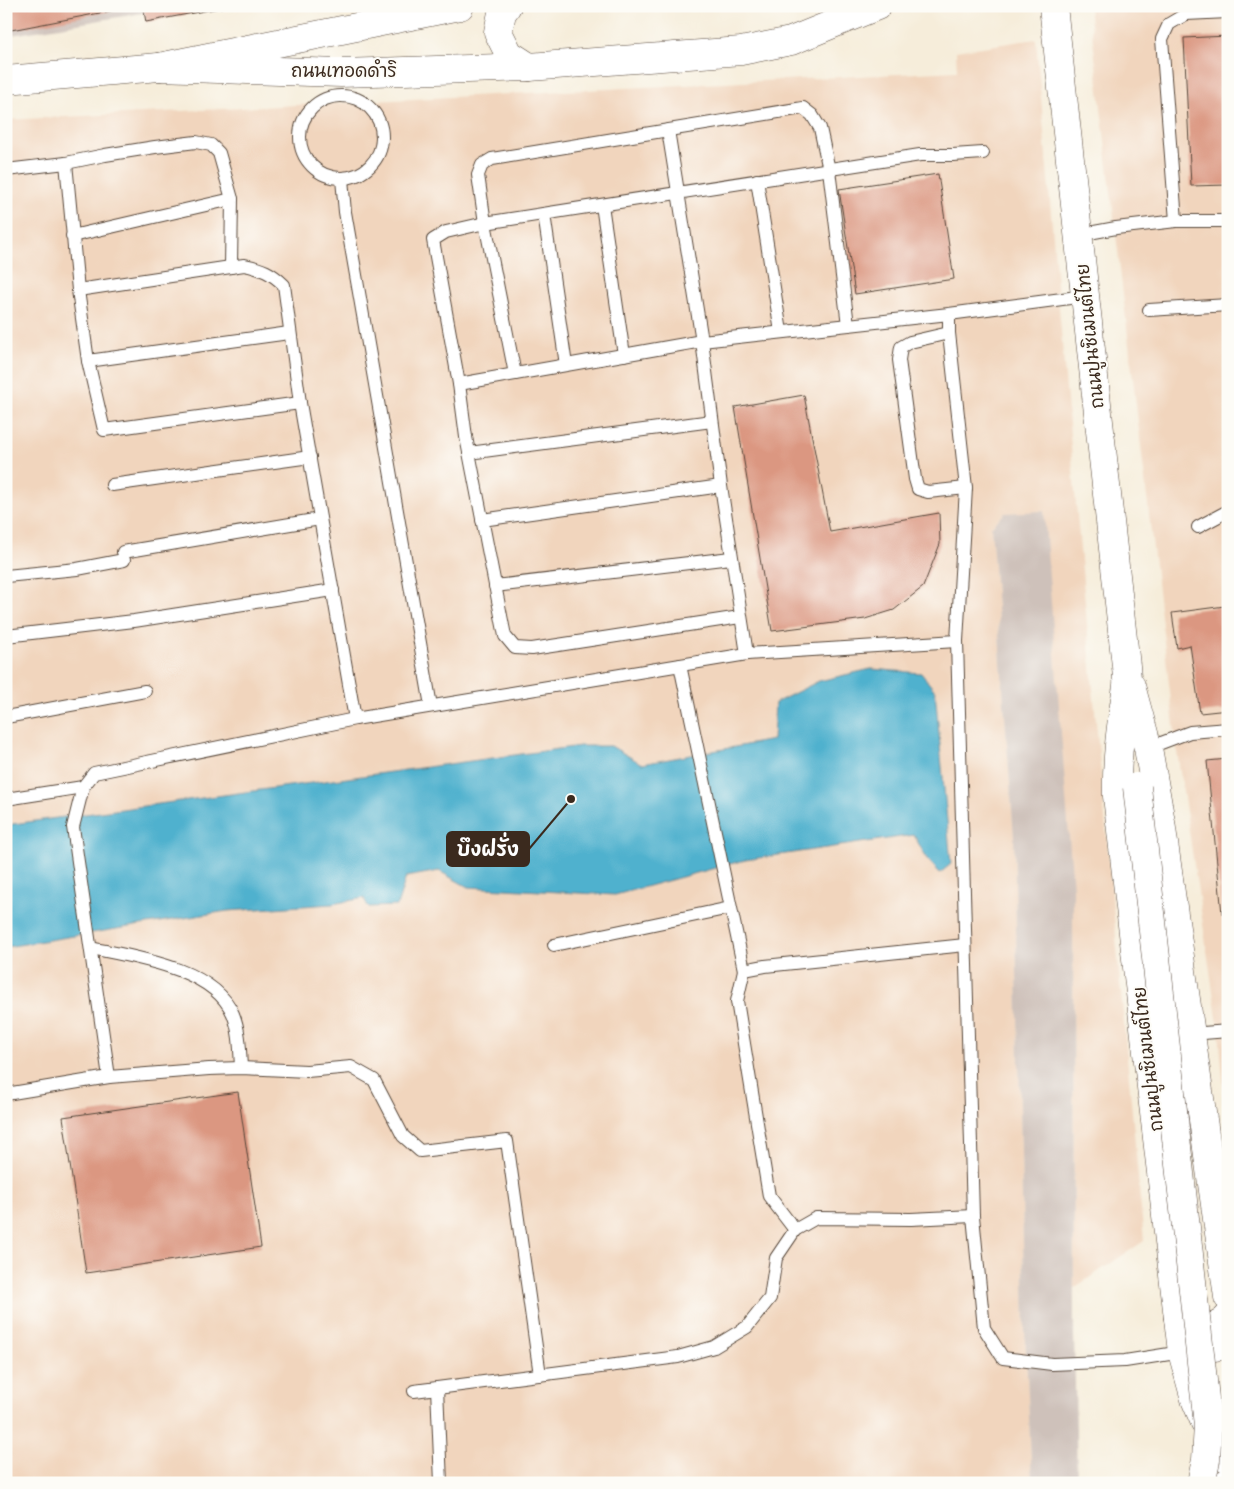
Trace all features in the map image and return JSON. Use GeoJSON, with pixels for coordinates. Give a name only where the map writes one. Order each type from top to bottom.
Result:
{"type":"FeatureCollection","features":[{"type":"Feature","properties":{"kind":"street","name":"ถนนเทอดดำริ"},"geometry":{"type":"LineString","coordinates":[[6,80],[159,67],[460,6]]}},
{"type":"Feature","properties":{"kind":"street"},"geometry":{"type":"LineString","coordinates":[[507,6],[502,13],[498,32],[509,54],[529,67]]}},
{"type":"Feature","properties":{"kind":"street","name":"ถนนเทอดดำริ"},"geometry":{"type":"LineString","coordinates":[[159,67],[341,85],[529,67],[741,51],[791,41],[877,6]]}},
{"type":"Feature","properties":{"kind":"street"},"geometry":{"type":"LineString","coordinates":[[1038,6],[1056,40]]}},
{"type":"Feature","properties":{"kind":"street","name":"ถนนปูนซิเมนต์ไทย"},"geometry":{"type":"LineString","coordinates":[[1053,6],[1208,1425],[1206,1460],[1201,1483]]}},
{"type":"Feature","properties":{"kind":"street","name":"ถนนปูนซิเมนต์ไทย"},"geometry":{"type":"LineString","coordinates":[[1126,676],[1148,748],[1162,822],[1228,1297]]}},
{"type":"Feature","properties":{"kind":"street","name":"ถนนปูนซิเมนต์ไทย"},"geometry":{"type":"LineString","coordinates":[[1126,676],[1116,767],[1117,796],[1182,1352],[1196,1401],[1222,1455]]}},
{"type":"Feature","properties":{"kind":"street"},"geometry":{"type":"LineString","coordinates":[[1178,1318],[1193,1329],[1199,1329],[1218,1325],[1228,1316]]}},
{"type":"Feature","properties":{"kind":"street"},"geometry":{"type":"LineString","coordinates":[[1182,1352],[1228,1346]]}},
{"type":"Feature","properties":{"kind":"lane"},"geometry":{"type":"LineString","coordinates":[[1176,221],[1162,38],[1169,24],[1186,14],[1228,12]]}},
{"type":"Feature","properties":{"kind":"lane"},"geometry":{"type":"LineString","coordinates":[[341,85],[377,116],[382,130],[382,144],[378,158],[368,169],[356,176],[342,179],[329,177],[318,172],[302,151],[300,138],[302,125],[308,113],[316,104],[328,98],[341,85]]}},
{"type":"Feature","properties":{"kind":"lane"},"geometry":{"type":"LineString","coordinates":[[515,374],[485,223],[478,175],[482,165],[492,159],[803,108],[812,115],[820,128],[829,170],[848,325]]}},
{"type":"Feature","properties":{"kind":"lane"},"geometry":{"type":"LineString","coordinates":[[668,130],[702,341],[731,558],[747,654]]}},
{"type":"Feature","properties":{"kind":"lane"},"geometry":{"type":"LineString","coordinates":[[6,170],[66,163],[155,147],[196,142],[211,145],[220,153],[232,199],[231,267]]}},
{"type":"Feature","properties":{"kind":"lane"},"geometry":{"type":"LineString","coordinates":[[740,617],[532,649],[516,648],[505,636],[469,454],[434,240],[446,232],[485,223],[602,204],[920,155],[983,153]]}},
{"type":"Feature","properties":{"kind":"lane"},"geometry":{"type":"LineString","coordinates":[[66,163],[72,236],[88,361],[104,430],[300,403]]}},
{"type":"Feature","properties":{"kind":"lane"},"geometry":{"type":"LineString","coordinates":[[342,179],[347,222],[430,706]]}},
{"type":"Feature","properties":{"kind":"lane"},"geometry":{"type":"LineString","coordinates":[[757,180],[781,332]]}},
{"type":"Feature","properties":{"kind":"lane"},"geometry":{"type":"LineString","coordinates":[[72,236],[232,199]]}},
{"type":"Feature","properties":{"kind":"lane"},"geometry":{"type":"LineString","coordinates":[[602,204],[624,355]]}},
{"type":"Feature","properties":{"kind":"lane"},"geometry":{"type":"LineString","coordinates":[[544,214],[566,365]]}},
{"type":"Feature","properties":{"kind":"lane"},"geometry":{"type":"LineString","coordinates":[[1078,235],[1116,228],[1176,221],[1228,221]]}},
{"type":"Feature","properties":{"kind":"lane"},"geometry":{"type":"LineString","coordinates":[[78,290],[244,265],[258,267],[274,275],[284,286],[300,403],[355,719]]}},
{"type":"Feature","properties":{"kind":"lane"},"geometry":{"type":"LineString","coordinates":[[459,384],[702,341],[949,314],[1085,296]]}},
{"type":"Feature","properties":{"kind":"lane"},"geometry":{"type":"LineString","coordinates":[[1148,310],[1228,305]]}},
{"type":"Feature","properties":{"kind":"lane"},"geometry":{"type":"LineString","coordinates":[[949,314],[949,332],[966,488],[957,642],[973,1216],[984,1328],[1003,1358],[1052,1364],[1126,1361],[1182,1352]]}},
{"type":"Feature","properties":{"kind":"lane"},"geometry":{"type":"LineString","coordinates":[[88,361],[289,332]]}},
{"type":"Feature","properties":{"kind":"lane"},"geometry":{"type":"LineString","coordinates":[[949,332],[910,342],[901,347],[899,360],[915,479],[918,489],[928,492],[966,488]]}},
{"type":"Feature","properties":{"kind":"lane"},"geometry":{"type":"LineString","coordinates":[[469,454],[712,421]]}},
{"type":"Feature","properties":{"kind":"lane"},"geometry":{"type":"LineString","coordinates":[[112,485],[310,457]]}},
{"type":"Feature","properties":{"kind":"lane"},"geometry":{"type":"LineString","coordinates":[[482,520],[721,486]]}},
{"type":"Feature","properties":{"kind":"lane"},"geometry":{"type":"LineString","coordinates":[[1198,527],[1228,511]]}},
{"type":"Feature","properties":{"kind":"lane"},"geometry":{"type":"LineString","coordinates":[[6,576],[77,570],[123,556],[320,518]]}},
{"type":"Feature","properties":{"kind":"lane"},"geometry":{"type":"LineString","coordinates":[[495,586],[731,558]]}},
{"type":"Feature","properties":{"kind":"lane"},"geometry":{"type":"LineString","coordinates":[[6,636],[134,621],[334,590]]}},
{"type":"Feature","properties":{"kind":"lane"},"geometry":{"type":"LineString","coordinates":[[109,1077],[73,827],[83,787],[94,773],[355,719],[747,654],[957,642]]}},
{"type":"Feature","properties":{"kind":"lane"},"geometry":{"type":"LineString","coordinates":[[680,665],[744,970],[737,1001],[769,1196],[794,1230]]}},
{"type":"Feature","properties":{"kind":"lane"},"geometry":{"type":"LineString","coordinates":[[6,717],[145,691]]}},
{"type":"Feature","properties":{"kind":"lane"},"geometry":{"type":"LineString","coordinates":[[1148,748],[1190,732],[1228,728]]}},
{"type":"Feature","properties":{"kind":"lane"},"geometry":{"type":"LineString","coordinates":[[6,799],[83,787]]}},
{"type":"Feature","properties":{"kind":"lane"},"geometry":{"type":"LineString","coordinates":[[554,945],[730,908]]}},
{"type":"Feature","properties":{"kind":"lane"},"geometry":{"type":"LineString","coordinates":[[744,970],[765,966],[966,945]]}},
{"type":"Feature","properties":{"kind":"lane"},"geometry":{"type":"LineString","coordinates":[[90,948],[148,960],[207,983],[222,997],[232,1013],[238,1036],[241,1068]]}},
{"type":"Feature","properties":{"kind":"lane"},"geometry":{"type":"LineString","coordinates":[[1191,1034],[1228,1031]]}},
{"type":"Feature","properties":{"kind":"lane"},"geometry":{"type":"LineString","coordinates":[[6,1094],[109,1077],[241,1068],[307,1071],[350,1067],[374,1080],[403,1136],[420,1152],[507,1141],[540,1375]]}},
{"type":"Feature","properties":{"kind":"lane"},"geometry":{"type":"LineString","coordinates":[[414,1391],[678,1357],[714,1347],[747,1327],[770,1298],[776,1258],[794,1230],[816,1218],[911,1219],[973,1216]]}},
{"type":"Feature","properties":{"kind":"lane"},"geometry":{"type":"LineString","coordinates":[[437,1388],[441,1483]]}},
{"type":"Feature","properties":{"kind":"shaded area"},"geometry":{"type":"Polygon","coordinates":[[[6,6],[184,6],[6,36],[6,6]]]}},
{"type":"Feature","properties":{"kind":"shaded area"},"geometry":{"type":"Polygon","coordinates":[[[1089,6],[1228,6],[1228,1137],[1219,1031],[1177,751],[1089,6]]]}},
{"type":"Feature","properties":{"kind":"shaded area"},"geometry":{"type":"Polygon","coordinates":[[[1036,39],[1076,505],[1144,1241],[1074,1288],[1073,889],[1005,513],[991,527],[1014,838],[1025,1331],[1032,1483],[6,1483],[6,120],[957,71],[956,51],[1036,39]]]}},
{"type":"Feature","properties":{"kind":"shaded area"},"geometry":{"type":"Polygon","coordinates":[[[1044,511],[1073,889],[1074,1334],[1077,1483],[1032,1483],[1025,1331],[1014,838],[991,527],[1005,513],[1044,511]]]}},
{"type":"Feature","properties":{"kind":"water"},"geometry":{"type":"Polygon","coordinates":[[[871,669],[921,673],[935,691],[951,864],[940,873],[927,859],[914,835],[745,860],[615,895],[468,887],[439,871],[406,877],[397,906],[368,907],[364,898],[332,904],[227,911],[6,947],[6,825],[580,746],[611,746],[642,764],[773,740],[775,703],[819,681],[871,669]]]}},
{"type":"Feature","properties":{"kind":"building"},"geometry":{"type":"Polygon","coordinates":[[[22,6],[131,7],[6,31],[6,9],[22,6]]]}},
{"type":"Feature","properties":{"kind":"building"},"geometry":{"type":"Polygon","coordinates":[[[143,6],[225,6],[225,7],[146,22],[143,6]]]}},
{"type":"Feature","properties":{"kind":"building"},"geometry":{"type":"Polygon","coordinates":[[[1228,36],[1228,185],[1191,186],[1184,38],[1228,36]]]}},
{"type":"Feature","properties":{"kind":"building"},"geometry":{"type":"Polygon","coordinates":[[[938,174],[954,279],[855,294],[839,189],[938,174]]]}},
{"type":"Feature","properties":{"kind":"building"},"geometry":{"type":"Polygon","coordinates":[[[804,395],[830,532],[939,513],[940,544],[923,587],[894,610],[865,619],[772,631],[735,407],[804,395]]]}},
{"type":"Feature","properties":{"kind":"building"},"geometry":{"type":"Polygon","coordinates":[[[1228,604],[1228,710],[1200,713],[1190,645],[1177,648],[1172,613],[1228,604]]]}},
{"type":"Feature","properties":{"kind":"building"},"geometry":{"type":"Polygon","coordinates":[[[1228,759],[1228,913],[1222,914],[1207,761],[1228,759]]]}},
{"type":"Feature","properties":{"kind":"building"},"geometry":{"type":"Polygon","coordinates":[[[238,1092],[261,1247],[86,1273],[63,1117],[238,1092]]]}},
{"type":"Feature","properties":{"kind":"place","name":"บึงฝรั่ง"},"geometry":{"type":"Point","coordinates":[571,799]}}]}
